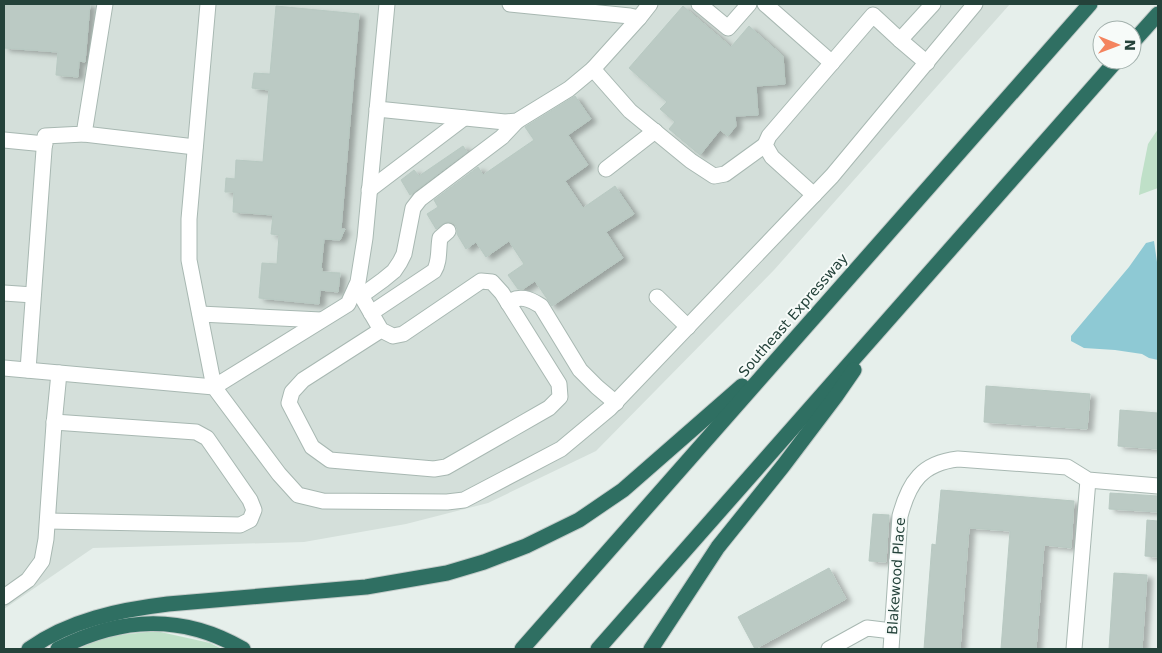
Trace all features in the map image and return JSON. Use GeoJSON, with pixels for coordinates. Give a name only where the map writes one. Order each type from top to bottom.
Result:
{"type":"FeatureCollection","features":[{"type":"Feature","properties":{"kind":"highway","name":"Southeast Expressway"},"geometry":{"type":"LineString","coordinates":[[522,649],[1090,4]]}},
{"type":"Feature","properties":{"kind":"highway"},"geometry":{"type":"LineString","coordinates":[[1142,32],[1158,14]]}},
{"type":"Feature","properties":{"kind":"highway"},"geometry":{"type":"LineString","coordinates":[[598,649],[1108,70]]}},
{"type":"Feature","properties":{"kind":"highway"},"geometry":{"type":"LineString","coordinates":[[651,649],[718,547],[836,396],[862,359],[878,330]]}},
{"type":"Feature","properties":{"kind":"highway"},"geometry":{"type":"LineString","coordinates":[[29,649],[76,624],[113,613],[168,604],[366,587],[447,574],[526,546],[579,520],[623,490],[738,389],[780,355]]}},
{"type":"Feature","properties":{"kind":"highway"},"geometry":{"type":"LineString","coordinates":[[58,649],[77,639],[133,624],[173,625],[193,628],[212,634],[243,649]]}},
{"type":"Feature","properties":{"kind":"lane"},"geometry":{"type":"LineString","coordinates":[[84,134],[104,4]]}},
{"type":"Feature","properties":{"kind":"lane"},"geometry":{"type":"LineString","coordinates":[[208,4],[189,219],[189,260],[214,387],[279,474],[298,496],[323,501],[447,502],[464,500],[561,449],[609,410],[832,176],[975,4]]}},
{"type":"Feature","properties":{"kind":"lane"},"geometry":{"type":"LineString","coordinates":[[381,330],[302,380],[292,392],[289,403],[312,447],[330,460],[434,469],[446,468],[549,408],[560,397],[559,384],[502,293],[492,282],[481,282],[403,334],[393,336],[381,330],[358,292],[365,238],[387,4]]}},
{"type":"Feature","properties":{"kind":"lane"},"geometry":{"type":"LineString","coordinates":[[510,4],[639,18]]}},
{"type":"Feature","properties":{"kind":"lane"},"geometry":{"type":"LineString","coordinates":[[4,368],[214,387],[348,304],[358,292],[383,280],[394,271],[404,254],[413,208],[420,198],[502,137],[517,121],[569,89],[593,69],[650,4]]}},
{"type":"Feature","properties":{"kind":"lane"},"geometry":{"type":"LineString","coordinates":[[698,4],[728,28],[749,4]]}},
{"type":"Feature","properties":{"kind":"lane"},"geometry":{"type":"LineString","coordinates":[[764,4],[832,63]]}},
{"type":"Feature","properties":{"kind":"lane"},"geometry":{"type":"LineString","coordinates":[[900,40],[933,4]]}},
{"type":"Feature","properties":{"kind":"lane"},"geometry":{"type":"LineString","coordinates":[[593,69],[630,110],[691,161],[714,176],[725,174],[765,145],[769,136],[877,9],[900,40],[927,63]]}},
{"type":"Feature","properties":{"kind":"lane"},"geometry":{"type":"LineString","coordinates":[[377,109],[505,122],[517,121]]}},
{"type":"Feature","properties":{"kind":"lane"},"geometry":{"type":"LineString","coordinates":[[369,190],[464,118]]}},
{"type":"Feature","properties":{"kind":"lane"},"geometry":{"type":"LineString","coordinates":[[606,169],[655,131]]}},
{"type":"Feature","properties":{"kind":"lane"},"geometry":{"type":"LineString","coordinates":[[28,370],[46,136],[84,134],[195,147]]}},
{"type":"Feature","properties":{"kind":"lane"},"geometry":{"type":"LineString","coordinates":[[4,140],[45,144]]}},
{"type":"Feature","properties":{"kind":"lane"},"geometry":{"type":"LineString","coordinates":[[765,145],[772,157],[814,195]]}},
{"type":"Feature","properties":{"kind":"lane"},"geometry":{"type":"LineString","coordinates":[[371,313],[434,272],[438,265],[440,238],[448,231]]}},
{"type":"Feature","properties":{"kind":"lane"},"geometry":{"type":"LineString","coordinates":[[4,293],[34,295]]}},
{"type":"Feature","properties":{"kind":"lane"},"geometry":{"type":"LineString","coordinates":[[658,297],[688,327]]}},
{"type":"Feature","properties":{"kind":"lane"},"geometry":{"type":"LineString","coordinates":[[508,303],[513,299],[520,298],[532,300],[540,306],[580,370],[616,403]]}},
{"type":"Feature","properties":{"kind":"lane"},"geometry":{"type":"LineString","coordinates":[[200,314],[321,320]]}},
{"type":"Feature","properties":{"kind":"lane"},"geometry":{"type":"LineString","coordinates":[[4,597],[28,580],[42,561],[48,521],[54,422],[60,373]]}},
{"type":"Feature","properties":{"kind":"lane"},"geometry":{"type":"LineString","coordinates":[[48,521],[240,525],[250,520],[254,510],[250,500],[207,438],[196,432],[54,422]]}},
{"type":"Feature","properties":{"kind":"lane","name":"Blakewood Place"},"geometry":{"type":"LineString","coordinates":[[891,649],[900,516],[904,501],[919,475],[930,466],[944,460],[958,459],[1067,467],[1088,480]]}},
{"type":"Feature","properties":{"kind":"lane"},"geometry":{"type":"LineString","coordinates":[[1074,649],[1088,480],[1158,486]]}},
{"type":"Feature","properties":{"kind":"lane"},"geometry":{"type":"LineString","coordinates":[[829,649],[867,628],[892,631]]}},
{"type":"Feature","properties":{"kind":"shaded area"},"geometry":{"type":"Polygon","coordinates":[[[4,4],[1010,4],[774,270],[596,451],[488,503],[406,524],[304,542],[93,548],[4,609],[4,4]]]}},
{"type":"Feature","properties":{"kind":"green space"},"geometry":{"type":"Polygon","coordinates":[[[1158,129],[1158,188],[1139,195],[1148,144],[1158,129]]]}},
{"type":"Feature","properties":{"kind":"green space"},"geometry":{"type":"Polygon","coordinates":[[[156,631],[210,643],[222,649],[79,649],[101,637],[156,631]]]}},
{"type":"Feature","properties":{"kind":"water"},"geometry":{"type":"Polygon","coordinates":[[[1154,241],[1158,269],[1158,360],[1142,354],[1084,348],[1071,341],[1071,336],[1129,267],[1146,243],[1154,241]]]}},
{"type":"Feature","properties":{"kind":"building"},"geometry":{"type":"Polygon","coordinates":[[[4,4],[90,4],[85,62],[79,61],[78,77],[56,75],[58,52],[4,48],[4,4]]]}},
{"type":"Feature","properties":{"kind":"building"},"geometry":{"type":"Polygon","coordinates":[[[276,6],[359,14],[341,229],[345,229],[340,240],[324,239],[321,268],[322,272],[340,273],[338,292],[320,290],[319,304],[259,298],[262,263],[277,264],[279,235],[271,234],[273,215],[233,212],[234,192],[225,192],[226,178],[235,179],[236,160],[263,162],[269,90],[252,88],[254,73],[270,74],[276,6]]]}},
{"type":"Feature","properties":{"kind":"building"},"geometry":{"type":"Polygon","coordinates":[[[683,6],[731,47],[749,26],[783,56],[785,84],[756,86],[758,115],[735,116],[736,126],[728,136],[720,130],[700,155],[669,129],[675,122],[660,109],[667,102],[629,68],[683,6]]]}},
{"type":"Feature","properties":{"kind":"building"},"geometry":{"type":"Polygon","coordinates":[[[575,96],[591,119],[568,135],[588,165],[565,181],[583,208],[615,186],[634,214],[606,232],[623,258],[552,306],[535,281],[523,289],[518,289],[508,275],[524,264],[509,241],[486,257],[476,242],[466,249],[457,234],[455,224],[446,222],[436,229],[427,214],[438,207],[434,200],[478,167],[483,175],[534,140],[525,127],[575,96]]]}},
{"type":"Feature","properties":{"kind":"building"},"geometry":{"type":"Polygon","coordinates":[[[463,146],[467,152],[410,195],[401,180],[414,170],[419,176],[463,146]]]}},
{"type":"Feature","properties":{"kind":"building"},"geometry":{"type":"Polygon","coordinates":[[[986,386],[1090,394],[1087,429],[984,422],[986,386]]]}},
{"type":"Feature","properties":{"kind":"building"},"geometry":{"type":"Polygon","coordinates":[[[1120,410],[1158,413],[1158,449],[1118,446],[1120,410]]]}},
{"type":"Feature","properties":{"kind":"building"},"geometry":{"type":"Polygon","coordinates":[[[941,490],[1074,501],[1071,548],[1044,545],[1036,649],[1001,649],[1010,531],[969,528],[960,649],[924,649],[932,544],[936,545],[941,490]]]}},
{"type":"Feature","properties":{"kind":"building"},"geometry":{"type":"Polygon","coordinates":[[[1110,493],[1158,496],[1158,512],[1109,509],[1110,493]]]}},
{"type":"Feature","properties":{"kind":"building"},"geometry":{"type":"Polygon","coordinates":[[[873,514],[889,515],[886,562],[869,561],[873,514]]]}},
{"type":"Feature","properties":{"kind":"building"},"geometry":{"type":"Polygon","coordinates":[[[1147,520],[1158,521],[1158,557],[1145,556],[1147,520]]]}},
{"type":"Feature","properties":{"kind":"building"},"geometry":{"type":"Polygon","coordinates":[[[829,568],[846,599],[755,649],[738,617],[829,568]]]}},
{"type":"Feature","properties":{"kind":"building"},"geometry":{"type":"Polygon","coordinates":[[[1114,573],[1147,575],[1142,649],[1109,649],[1114,573]]]}}]}
